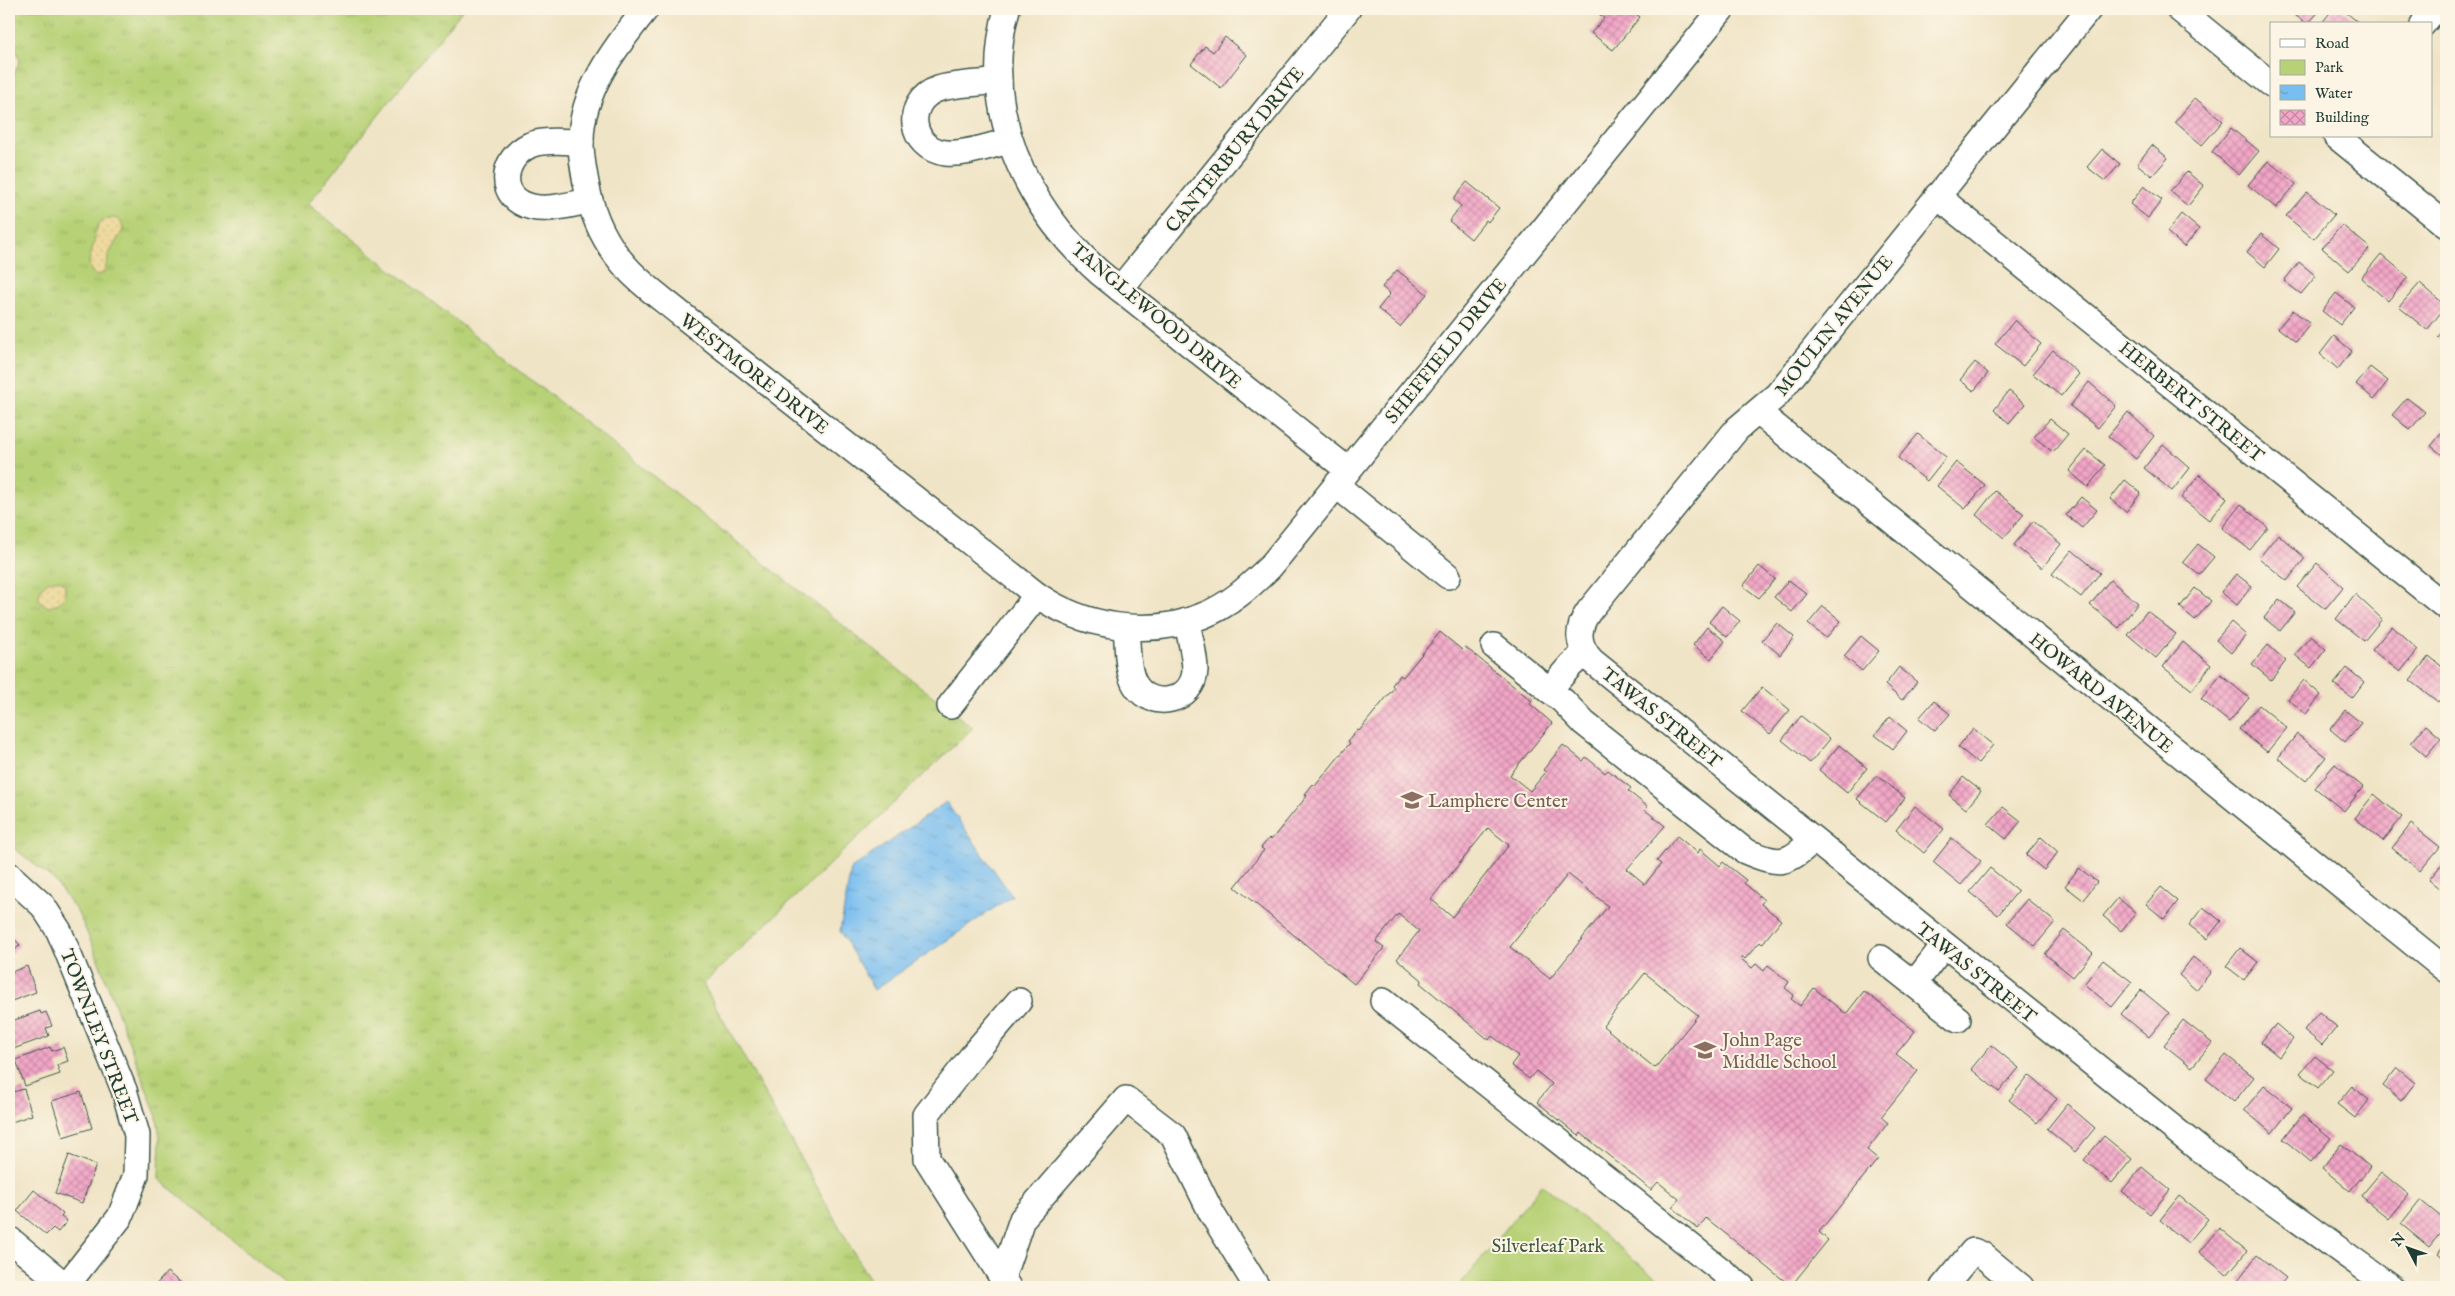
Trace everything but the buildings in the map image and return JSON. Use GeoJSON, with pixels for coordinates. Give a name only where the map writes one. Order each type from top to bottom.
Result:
{"type":"FeatureCollection","features":[{"type":"Feature","properties":{"kind":"street","name":"WESTMORE DRIVE"},"geometry":{"type":"LineString","coordinates":[[646,9],[609,59],[595,86],[586,110],[581,142],[590,201],[599,226],[611,248],[627,268],[646,286],[1037,595],[1071,614],[1102,624],[1126,627]]}},
{"type":"Feature","properties":{"kind":"street","name":"TANGLEWOOD DRIVE"},"geometry":{"type":"LineString","coordinates":[[1008,9],[1002,37],[999,81],[1003,112],[1010,141],[1028,186],[1048,218],[1075,251],[1342,477]]}},
{"type":"Feature","properties":{"kind":"street","name":"CANTERBURY DRIVE"},"geometry":{"type":"LineString","coordinates":[[1120,289],[1348,9]]}},
{"type":"Feature","properties":{"kind":"street","name":"SHEFFIELD DRIVE"},"geometry":{"type":"LineString","coordinates":[[1126,627],[1156,626],[1187,621],[1202,616],[1243,592],[1270,567],[1722,9]]}},
{"type":"Feature","properties":{"kind":"street","name":"MOULIN AVENUE"},"geometry":{"type":"LineString","coordinates":[[1582,646],[1583,620],[1589,611],[1737,428],[1777,395],[2089,9]]}},
{"type":"Feature","properties":{"kind":"street"},"geometry":{"type":"LineString","coordinates":[[2179,9],[2270,83]]}},
{"type":"Feature","properties":{"kind":"street"},"geometry":{"type":"LineString","coordinates":[[2424,22],[2435,9]]}},
{"type":"Feature","properties":{"kind":"street"},"geometry":{"type":"LineString","coordinates":[[999,81],[939,88],[930,93],[917,107],[914,118],[915,127],[919,138],[926,145],[945,153],[1010,141]]}},
{"type":"Feature","properties":{"kind":"street"},"geometry":{"type":"LineString","coordinates":[[2338,138],[2446,226]]}},
{"type":"Feature","properties":{"kind":"street"},"geometry":{"type":"LineString","coordinates":[[581,142],[533,144],[515,153],[507,166],[506,180],[512,192],[521,203],[531,207],[543,208],[590,201]]}},
{"type":"Feature","properties":{"kind":"street","name":"HERBERT STREET"},"geometry":{"type":"LineString","coordinates":[[1937,196],[2446,607]]}},
{"type":"Feature","properties":{"kind":"street","name":"HOWARD AVENUE"},"geometry":{"type":"LineString","coordinates":[[1758,412],[2446,970]]}},
{"type":"Feature","properties":{"kind":"street"},"geometry":{"type":"LineString","coordinates":[[1342,477],[1448,576]]}},
{"type":"Feature","properties":{"kind":"street"},"geometry":{"type":"LineString","coordinates":[[950,706],[1037,595]]}},
{"type":"Feature","properties":{"kind":"street"},"geometry":{"type":"LineString","coordinates":[[1126,627],[1132,679],[1146,695],[1155,700],[1165,701],[1178,698],[1188,690],[1193,680],[1195,670],[1187,621]]}},
{"type":"Feature","properties":{"kind":"street"},"geometry":{"type":"LineString","coordinates":[[1494,646],[1549,690],[1584,722],[1745,851],[1766,860],[1779,861],[1795,857],[1813,840]]}},
{"type":"Feature","properties":{"kind":"street"},"geometry":{"type":"LineString","coordinates":[[1549,690],[1571,664],[1582,646]]}},
{"type":"Feature","properties":{"kind":"street","name":"TAWAS STREET"},"geometry":{"type":"LineString","coordinates":[[1582,646],[1813,840],[2207,1155],[2391,1287]]}},
{"type":"Feature","properties":{"kind":"street","name":"TOWNLEY STREET"},"geometry":{"type":"LineString","coordinates":[[9,875],[43,906],[59,932],[124,1090],[137,1135],[136,1175],[130,1196],[120,1217],[67,1287]]}},
{"type":"Feature","properties":{"kind":"street"},"geometry":{"type":"LineString","coordinates":[[1914,984],[1944,945]]}},
{"type":"Feature","properties":{"kind":"street"},"geometry":{"type":"LineString","coordinates":[[1881,958],[1958,1019]]}},
{"type":"Feature","properties":{"kind":"street"},"geometry":{"type":"LineString","coordinates":[[1005,1283],[927,1159],[926,1115],[976,1051],[1019,1001]]}},
{"type":"Feature","properties":{"kind":"street"},"geometry":{"type":"LineString","coordinates":[[1383,1001],[1742,1287]]}},
{"type":"Feature","properties":{"kind":"street"},"geometry":{"type":"LineString","coordinates":[[1005,1283],[1022,1219],[1126,1099],[1173,1135],[1212,1214],[1257,1287]]}},
{"type":"Feature","properties":{"kind":"street"},"geometry":{"type":"LineString","coordinates":[[9,1239],[67,1287]]}},
{"type":"Feature","properties":{"kind":"street"},"geometry":{"type":"LineString","coordinates":[[1943,1287],[1973,1251],[1981,1254],[2021,1287]]}},
{"type":"Feature","properties":{"kind":"green space"},"geometry":{"type":"Polygon","coordinates":[[[9,9],[463,9],[308,204],[973,728],[703,984],[863,1269],[876,1287],[289,1287],[159,1179],[160,1137],[157,1117],[93,946],[78,913],[53,879],[9,844],[9,86],[20,60],[9,34],[9,9]]]}},
{"type":"Feature","properties":{"kind":"green space","name":"Silverleaf Park"},"geometry":{"type":"Polygon","coordinates":[[[1542,1185],[1660,1281],[1668,1287],[1458,1287],[1542,1185]]]}},
{"type":"Feature","properties":{"kind":"sand"},"geometry":{"type":"Polygon","coordinates":[[[110,218],[120,221],[123,230],[110,252],[104,273],[96,276],[90,269],[89,262],[96,232],[101,222],[110,218]]]}},
{"type":"Feature","properties":{"kind":"sand"},"geometry":{"type":"Polygon","coordinates":[[[52,580],[60,580],[65,584],[65,597],[56,605],[48,607],[39,600],[40,590],[52,580]]]}},
{"type":"Feature","properties":{"kind":"water"},"geometry":{"type":"Polygon","coordinates":[[[9,451],[13,463],[14,476],[9,502],[9,451]]]}},
{"type":"Feature","properties":{"kind":"water"},"geometry":{"type":"Polygon","coordinates":[[[946,802],[1012,896],[874,990],[840,931],[851,869],[946,802]]]}},
{"type":"Feature","properties":{"kind":"place","name":"Lamphere Center"},"geometry":{"type":"Point","coordinates":[1412,800]}},
{"type":"Feature","properties":{"kind":"place","name":"John Page Middle School"},"geometry":{"type":"Point","coordinates":[1705,1050]}}]}
